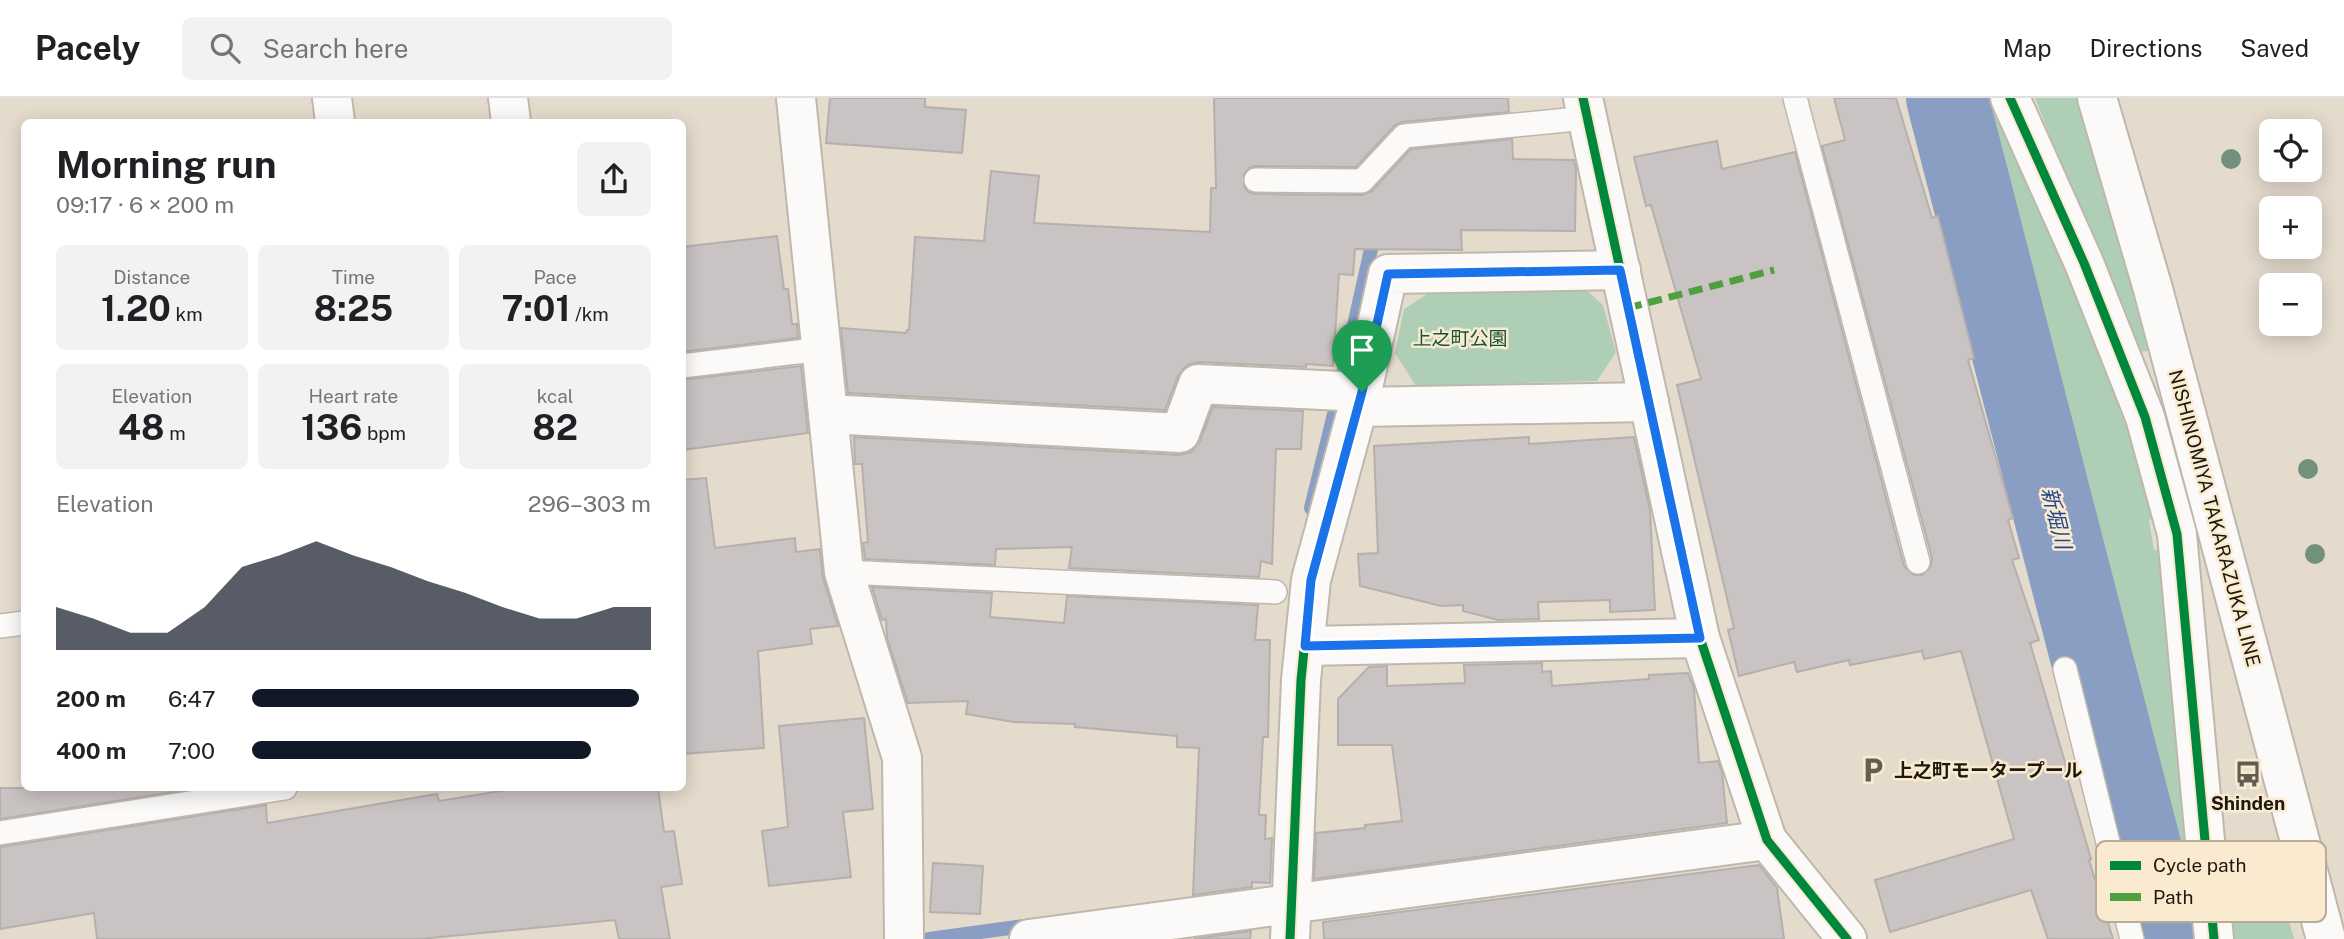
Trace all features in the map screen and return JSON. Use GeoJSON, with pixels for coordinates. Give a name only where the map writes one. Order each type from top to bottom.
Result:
{"type":"FeatureCollection","features":[{"type":"Feature","properties":{"kind":"street"},"geometry":{"type":"LineString","coordinates":[[332,98],[335,119]]}},
{"type":"Feature","properties":{"kind":"street"},"geometry":{"type":"LineString","coordinates":[[508,98],[511,119]]}},
{"type":"Feature","properties":{"kind":"street"},"geometry":{"type":"LineString","coordinates":[[796,98],[844,572],[902,758],[904,937]]}},
{"type":"Feature","properties":{"kind":"street"},"geometry":{"type":"LineString","coordinates":[[2010,98],[2084,263],[2145,417],[2177,534],[2205,841]]}},
{"type":"Feature","properties":{"kind":"street","name":"NISHINOMIYA TAKARAZUKA LINE"},"geometry":{"type":"LineString","coordinates":[[2097,98],[2153,289],[2300,841]]}},
{"type":"Feature","properties":{"kind":"street"},"geometry":{"type":"LineString","coordinates":[[1585,108],[1700,638],[1767,840],[1847,939]]}},
{"type":"Feature","properties":{"kind":"street"},"geometry":{"type":"LineString","coordinates":[[1291,922],[1305,646],[1311,580],[1360,399],[1388,274],[1620,270]]}},
{"type":"Feature","properties":{"kind":"street"},"geometry":{"type":"LineString","coordinates":[[828,414],[1180,433],[1198,384],[1360,399],[1649,402]]}},
{"type":"Feature","properties":{"kind":"street"},"geometry":{"type":"LineString","coordinates":[[2177,534],[2216,523]]}},
{"type":"Feature","properties":{"kind":"street"},"geometry":{"type":"LineString","coordinates":[[1305,646],[1700,638]]}},
{"type":"Feature","properties":{"kind":"street"},"geometry":{"type":"LineString","coordinates":[[1029,939],[1291,922],[1767,840]]}},
{"type":"Feature","properties":{"kind":"street","name":"NISHINOMIYA TAKARAZUKA LINE"},"geometry":{"type":"LineString","coordinates":[[2322,922],[2326,939]]}},
{"type":"Feature","properties":{"kind":"lane"},"geometry":{"type":"LineString","coordinates":[[1795,98],[1918,562]]}},
{"type":"Feature","properties":{"kind":"lane"},"geometry":{"type":"LineString","coordinates":[[1256,180],[1362,181],[1404,136],[1585,108]]}},
{"type":"Feature","properties":{"kind":"lane"},"geometry":{"type":"LineString","coordinates":[[686,366],[822,349]]}},
{"type":"Feature","properties":{"kind":"lane"},"geometry":{"type":"LineString","coordinates":[[844,572],[1275,592]]}},
{"type":"Feature","properties":{"kind":"lane"},"geometry":{"type":"LineString","coordinates":[[0,626],[21,623]]}},
{"type":"Feature","properties":{"kind":"lane"},"geometry":{"type":"LineString","coordinates":[[2065,669],[2108,841]]}},
{"type":"Feature","properties":{"kind":"lane"},"geometry":{"type":"LineString","coordinates":[[0,833],[266,791]]}},
{"type":"Feature","properties":{"kind":"lane"},"geometry":{"type":"LineString","coordinates":[[2128,922],[2132,939]]}},
{"type":"Feature","properties":{"kind":"green space"},"geometry":{"type":"Polygon","coordinates":[[[1960,98],[1998,98],[2138,425],[2163,517],[2149,520],[2154,550],[2171,548],[2187,841],[2163,841],[2084,520],[1960,98]]]}},
{"type":"Feature","properties":{"kind":"green space"},"geometry":{"type":"Polygon","coordinates":[[[2035,98],[2090,98],[2152,350],[2135,353],[2035,98]]]}},
{"type":"Feature","properties":{"kind":"green space","name":"上之町公園"},"geometry":{"type":"Polygon","coordinates":[[[1584,288],[1603,305],[1616,352],[1597,381],[1416,386],[1395,353],[1404,309],[1432,291],[1584,288]]]}},
{"type":"Feature","properties":{"kind":"green space"},"geometry":{"type":"Polygon","coordinates":[[[2226,922],[2289,922],[2294,939],[2228,939],[2226,922]]]}},
{"type":"Feature","properties":{"kind":"building"},"geometry":{"type":"Polygon","coordinates":[[[830,98],[925,98],[925,107],[966,110],[962,153],[826,143],[830,98]]]}},
{"type":"Feature","properties":{"kind":"building"},"geometry":{"type":"Polygon","coordinates":[[[1214,98],[1508,98],[1509,112],[1402,122],[1394,126],[1356,167],[1255,166],[1244,174],[1244,186],[1248,192],[1256,194],[1362,195],[1372,191],[1411,149],[1512,139],[1513,159],[1574,160],[1575,231],[1461,230],[1462,250],[1355,249],[1353,275],[1339,274],[1333,366],[1198,362],[1187,365],[1178,376],[1165,410],[848,393],[841,328],[906,333],[909,330],[915,237],[984,241],[991,171],[1039,176],[1034,223],[1210,232],[1211,188],[1216,188],[1214,98]]]}},
{"type":"Feature","properties":{"kind":"building"},"geometry":{"type":"Polygon","coordinates":[[[1834,98],[1896,98],[1932,218],[1938,216],[1974,358],[1968,360],[2013,518],[2008,520],[2019,558],[2012,560],[2039,640],[2030,643],[2091,859],[2089,860],[2096,883],[2096,922],[2108,922],[2113,939],[2048,939],[2031,890],[1890,932],[1875,880],[2014,839],[1961,651],[1924,659],[1922,651],[1850,665],[1849,660],[1797,672],[1794,662],[1739,676],[1728,630],[1734,628],[1677,385],[1701,379],[1651,205],[1646,206],[1634,157],[1717,141],[1722,169],[1795,152],[1904,566],[1914,575],[1922,575],[1931,566],[1932,558],[1822,146],[1845,140],[1834,98]]]}},
{"type":"Feature","properties":{"kind":"building"},"geometry":{"type":"Polygon","coordinates":[[[777,236],[784,289],[788,289],[792,324],[797,324],[798,338],[686,352],[686,247],[777,236]]]}},
{"type":"Feature","properties":{"kind":"building"},"geometry":{"type":"Polygon","coordinates":[[[801,366],[808,433],[686,449],[686,380],[801,366]]]}},
{"type":"Feature","properties":{"kind":"building"},"geometry":{"type":"Polygon","coordinates":[[[1213,407],[1303,411],[1301,449],[1276,449],[1272,564],[1261,561],[1259,577],[1069,568],[1072,547],[996,549],[995,565],[865,559],[863,543],[868,542],[862,464],[855,464],[854,437],[1179,455],[1191,452],[1200,441],[1213,407]]]}},
{"type":"Feature","properties":{"kind":"building"},"geometry":{"type":"Polygon","coordinates":[[[1529,437],[1529,444],[1634,437],[1650,510],[1655,610],[1610,612],[1610,600],[1538,602],[1539,619],[1498,620],[1463,611],[1463,605],[1441,606],[1360,586],[1358,554],[1378,553],[1374,446],[1529,437]]]}},
{"type":"Feature","properties":{"kind":"building"},"geometry":{"type":"Polygon","coordinates":[[[706,478],[715,548],[795,538],[796,552],[820,549],[823,578],[838,626],[810,629],[812,644],[758,651],[764,748],[686,754],[686,480],[706,478]]]}},
{"type":"Feature","properties":{"kind":"building"},"geometry":{"type":"Polygon","coordinates":[[[872,587],[992,593],[990,617],[1064,623],[1067,596],[1258,605],[1255,640],[1270,640],[1268,737],[1263,737],[1259,815],[1266,815],[1265,839],[1272,838],[1270,883],[1252,882],[1252,887],[1193,895],[1199,748],[1177,747],[1177,736],[1075,727],[1075,724],[1014,722],[966,714],[968,701],[908,703],[887,638],[886,619],[882,620],[872,587]]]}},
{"type":"Feature","properties":{"kind":"building"},"geometry":{"type":"Polygon","coordinates":[[[1542,663],[1542,672],[1551,671],[1552,686],[1649,679],[1649,675],[1688,673],[1694,688],[1699,763],[1718,761],[1722,772],[1727,823],[1314,879],[1316,833],[1402,821],[1392,745],[1338,745],[1338,699],[1369,667],[1387,666],[1387,686],[1465,683],[1464,665],[1542,663]]]}},
{"type":"Feature","properties":{"kind":"building"},"geometry":{"type":"Polygon","coordinates":[[[864,718],[873,809],[843,812],[851,877],[769,886],[762,831],[788,827],[779,726],[864,718]]]}},
{"type":"Feature","properties":{"kind":"building"},"geometry":{"type":"Polygon","coordinates":[[[0,788],[21,788],[21,791],[179,791],[0,819],[0,788]]]}},
{"type":"Feature","properties":{"kind":"building"},"geometry":{"type":"Polygon","coordinates":[[[501,791],[658,791],[664,832],[674,831],[682,884],[661,887],[670,939],[619,939],[615,920],[420,939],[97,939],[94,913],[0,929],[0,847],[266,805],[267,823],[437,794],[439,801],[501,791]]]}},
{"type":"Feature","properties":{"kind":"building"},"geometry":{"type":"Polygon","coordinates":[[[933,863],[983,866],[980,914],[930,912],[933,863]]]}},
{"type":"Feature","properties":{"kind":"building"},"geometry":{"type":"Polygon","coordinates":[[[1759,865],[1777,888],[1784,939],[1324,939],[1323,922],[1759,865]]]}},
{"type":"Feature","properties":{"kind":"building"},"geometry":{"type":"Polygon","coordinates":[[[1251,931],[1250,939],[1194,939],[1251,931]]]}},
{"type":"Feature","properties":{"kind":"waterway","name":"新堀川"},"geometry":{"type":"LineString","coordinates":[[1947,98],[2139,841]]}},
{"type":"Feature","properties":{"kind":"waterway"},"geometry":{"type":"LineString","coordinates":[[1343,375],[1375,231]]}},
{"type":"Feature","properties":{"kind":"waterway"},"geometry":{"type":"LineString","coordinates":[[1311,508],[1336,406]]}},
{"type":"Feature","properties":{"kind":"waterway","name":"新堀川"},"geometry":{"type":"LineString","coordinates":[[2160,922],[2164,939]]}},
{"type":"Feature","properties":{"kind":"waterway"},"geometry":{"type":"LineString","coordinates":[[929,939],[1032,925]]}},
{"type":"Feature","properties":{"kind":"marked path"},"geometry":{"type":"LineString","coordinates":[[1628,308],[1774,270]]}},
{"type":"Feature","properties":{"kind":"cycle path"},"geometry":{"type":"LineString","coordinates":[[1583,98],[1700,638],[1767,840],[1847,939]]}},
{"type":"Feature","properties":{"kind":"cycle path"},"geometry":{"type":"LineString","coordinates":[[2010,98],[2084,263],[2145,417],[2177,534],[2205,841]]}},
{"type":"Feature","properties":{"kind":"cycle path"},"geometry":{"type":"LineString","coordinates":[[1290,939],[1301,680],[1311,580],[1362,392],[1388,274],[1621,270]]}},
{"type":"Feature","properties":{"kind":"cycle path"},"geometry":{"type":"LineString","coordinates":[[2212,922],[2214,939]]}},
{"type":"Feature","properties":{"kind":"place","name":"上之町モータープール"},"geometry":{"type":"Point","coordinates":[1873,770]}},
{"type":"Feature","properties":{"kind":"place","name":"Shinden"},"geometry":{"type":"Point","coordinates":[2248,774]}},
{"type":"Feature","properties":{"kind":"route"},"geometry":{"type":"LineString","coordinates":[[1620,270],[1700,638],[1305,646],[1311,580],[1362,392],[1388,274],[1620,270]]}}]}
